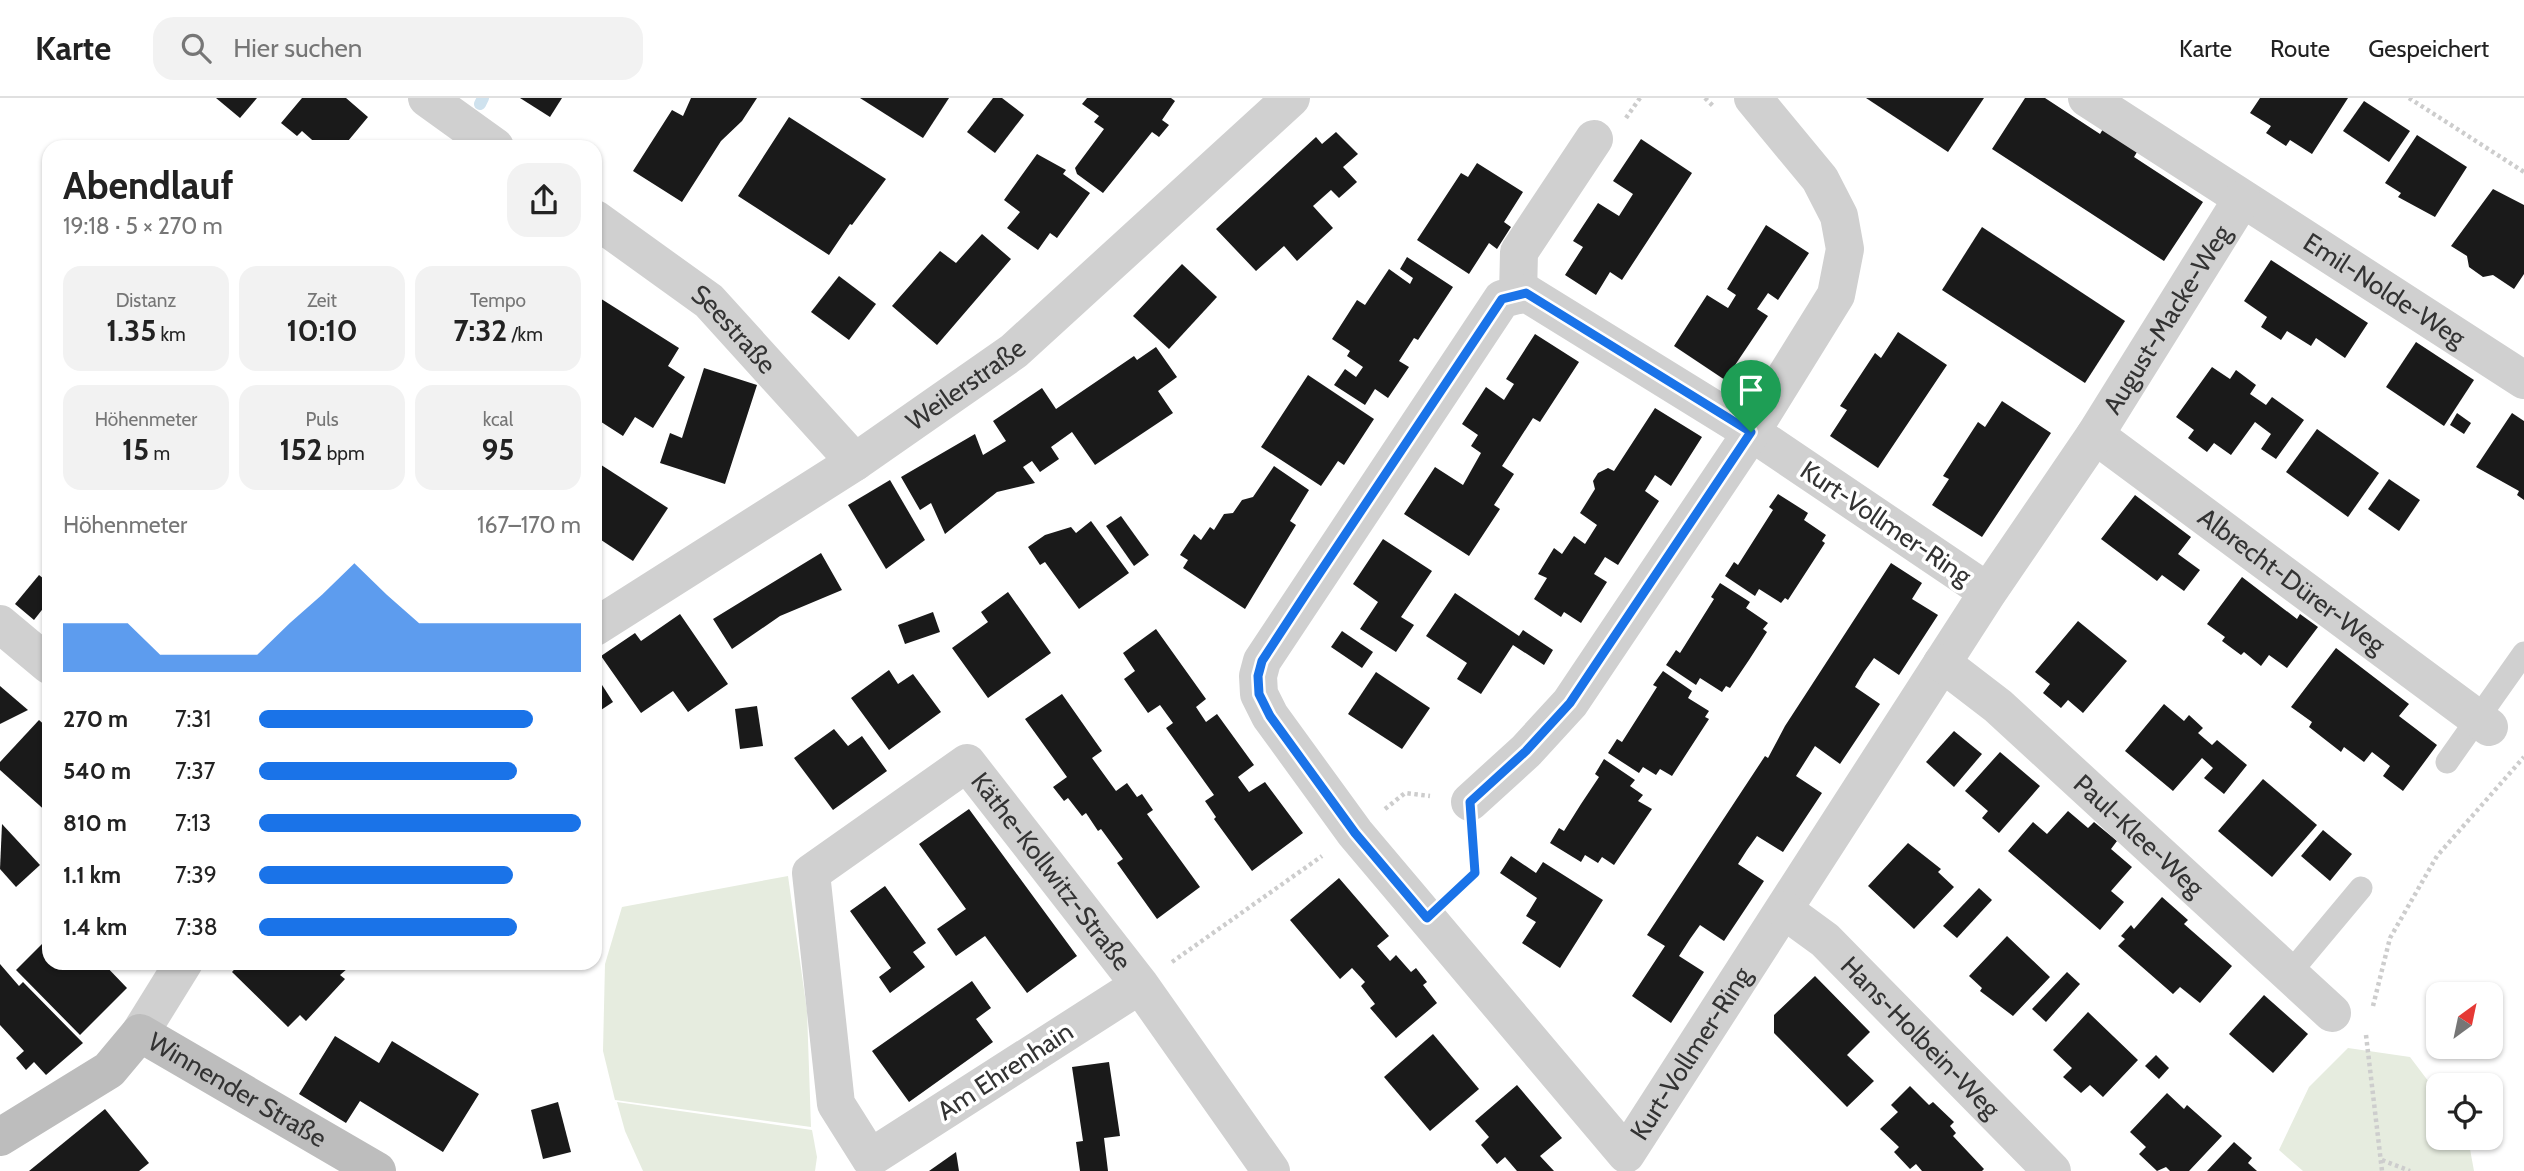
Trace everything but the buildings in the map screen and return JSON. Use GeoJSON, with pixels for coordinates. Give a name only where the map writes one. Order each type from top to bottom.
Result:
{"type":"FeatureCollection","features":[{"type":"Feature","properties":{"kind":"main road","name":"Winnender Straße"},"geometry":{"type":"LineString","coordinates":[[0,1137],[109,1070],[141,1033],[377,1171]]}},
{"type":"Feature","properties":{"kind":"street"},"geometry":{"type":"LineString","coordinates":[[427,98],[485,140]]}},
{"type":"Feature","properties":{"kind":"street","name":"Weilerstraße"},"geometry":{"type":"LineString","coordinates":[[602,619],[855,462],[1014,351],[1291,98]]}},
{"type":"Feature","properties":{"kind":"street"},"geometry":{"type":"LineString","coordinates":[[1470,802],[1526,751],[1570,703],[1751,432],[1836,295],[1845,249],[1839,216],[1820,179],[1753,98]]}},
{"type":"Feature","properties":{"kind":"street","name":"August-Macke-Weg"},"geometry":{"type":"LineString","coordinates":[[1988,592],[2095,435],[2242,199],[2087,98]]}},
{"type":"Feature","properties":{"kind":"street"},"geometry":{"type":"LineString","coordinates":[[1518,295],[1519,252],[1594,139]]}},
{"type":"Feature","properties":{"kind":"street","name":"Emil-Nolde-Weg"},"geometry":{"type":"LineString","coordinates":[[2242,199],[2524,380]]}},
{"type":"Feature","properties":{"kind":"street","name":"Seestraße"},"geometry":{"type":"LineString","coordinates":[[602,224],[709,301],[855,462]]}},
{"type":"Feature","properties":{"kind":"street","name":"Kurt-Vollmer-Ring"},"geometry":{"type":"LineString","coordinates":[[1526,293],[1751,432],[1988,592],[1784,910],[1634,1163],[1355,833],[1270,716],[1259,694],[1258,676],[1262,661],[1502,299],[1518,295],[1526,293]]}},
{"type":"Feature","properties":{"kind":"street","name":"Albrecht-Dürer-Weg"},"geometry":{"type":"LineString","coordinates":[[2095,435],[2484,723]]}},
{"type":"Feature","properties":{"kind":"street"},"geometry":{"type":"LineString","coordinates":[[0,624],[42,653]]}},
{"type":"Feature","properties":{"kind":"street","name":"Paul-Klee-Weg"},"geometry":{"type":"LineString","coordinates":[[1942,663],[1998,706],[2332,1013]]}},
{"type":"Feature","properties":{"kind":"street","name":"Käthe-Kollwitz-Straße"},"geometry":{"type":"LineString","coordinates":[[870,1158],[836,1104],[811,873],[967,763],[1140,985],[1271,1171]]}},
{"type":"Feature","properties":{"kind":"street","name":"Hans-Holbein-Weg"},"geometry":{"type":"LineString","coordinates":[[1784,910],[1825,940],[2052,1171]]}},
{"type":"Feature","properties":{"kind":"street"},"geometry":{"type":"LineString","coordinates":[[141,1033],[179,970]]}},
{"type":"Feature","properties":{"kind":"street","name":"Am Ehrenhain"},"geometry":{"type":"LineString","coordinates":[[870,1158],[1140,985]]}},
{"type":"Feature","properties":{"kind":"lane"},"geometry":{"type":"LineString","coordinates":[[2447,762],[2484,723],[2524,653]]}},
{"type":"Feature","properties":{"kind":"lane"},"geometry":{"type":"LineString","coordinates":[[2289,974],[2361,888]]}},
{"type":"Feature","properties":{"kind":"path"},"geometry":{"type":"LineString","coordinates":[[2409,98],[2524,172]]}},
{"type":"Feature","properties":{"kind":"path"},"geometry":{"type":"LineString","coordinates":[[2370,1019],[2390,938],[2437,856],[2524,757]]}},
{"type":"Feature","properties":{"kind":"path"},"geometry":{"type":"LineString","coordinates":[[1140,985],[1355,833],[1405,793],[1470,802],[1475,873],[1427,918]]}},
{"type":"Feature","properties":{"kind":"path"},"geometry":{"type":"LineString","coordinates":[[2366,1033],[2382,1171]]}},
{"type":"Feature","properties":{"kind":"path"},"geometry":{"type":"LineString","coordinates":[[2382,1160],[2410,1171]]}},
{"type":"Feature","properties":{"kind":"shaded area"},"geometry":{"type":"Polygon","coordinates":[[[788,876],[807,1011],[811,1127],[615,1100],[603,1051],[605,964],[622,907],[788,876]]]}},
{"type":"Feature","properties":{"kind":"shaded area"},"geometry":{"type":"Polygon","coordinates":[[[2348,1048],[2410,1057],[2426,1078],[2426,1150],[2470,1150],[2474,1171],[2303,1171],[2279,1150],[2309,1087],[2348,1048]]]}},
{"type":"Feature","properties":{"kind":"shaded area"},"geometry":{"type":"Polygon","coordinates":[[[617,1102],[812,1130],[817,1157],[815,1171],[643,1171],[625,1131],[617,1102]]]}},
{"type":"Feature","properties":{"kind":"waterway"},"geometry":{"type":"LineString","coordinates":[[480,104],[483,98]]}},
{"type":"Feature","properties":{"kind":"route"},"geometry":{"type":"LineString","coordinates":[[1526,293],[1751,432],[1570,703],[1526,751],[1470,802],[1475,873],[1427,918],[1355,833],[1270,716],[1259,694],[1258,676],[1262,661],[1502,299],[1526,293]]}}]}
